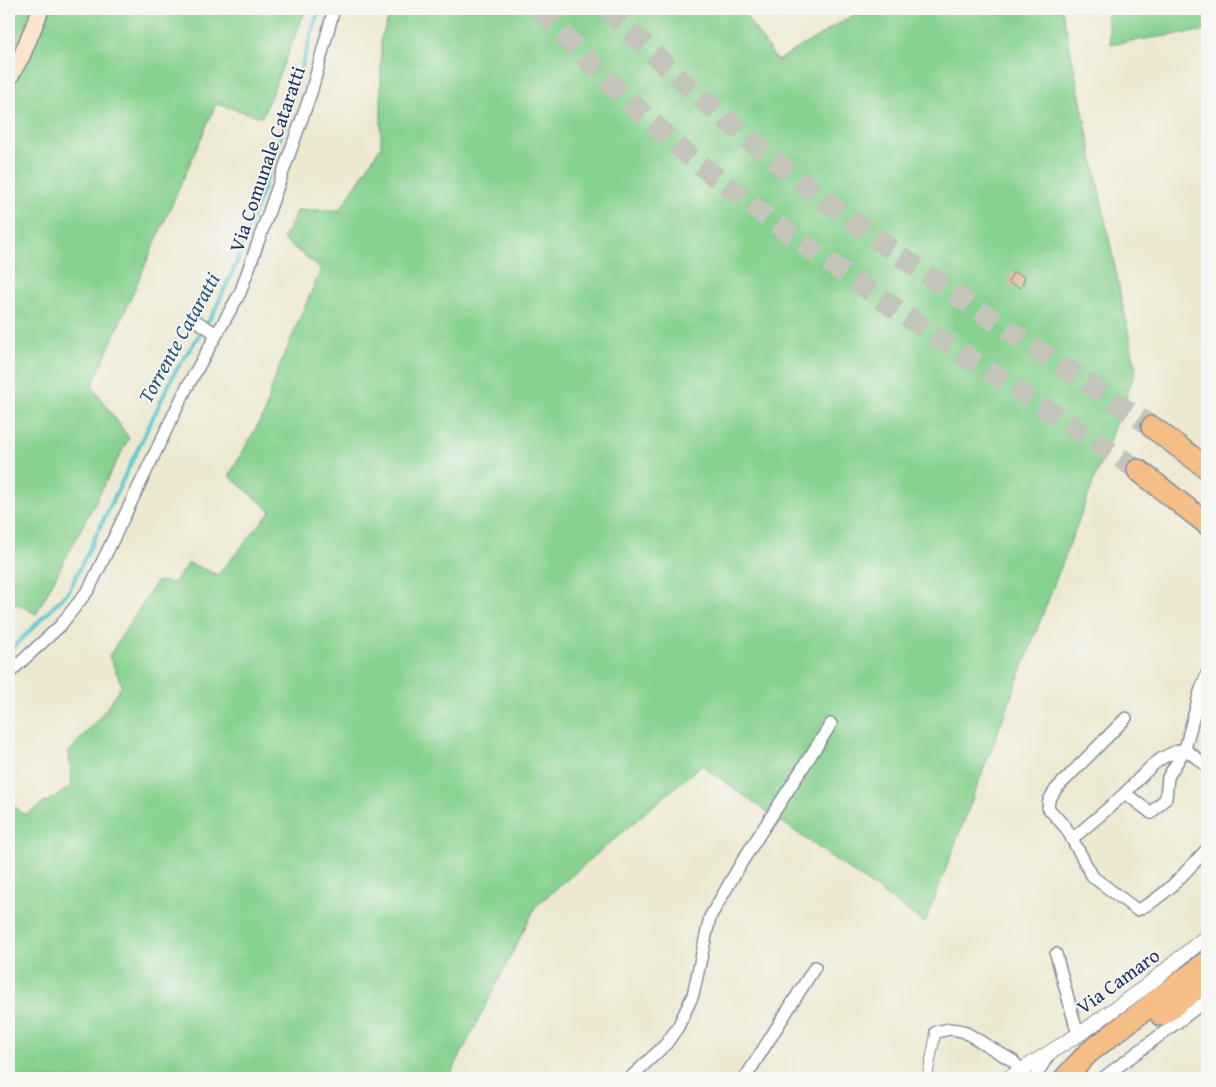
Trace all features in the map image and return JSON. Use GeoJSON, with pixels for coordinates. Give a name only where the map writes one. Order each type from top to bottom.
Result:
{"type":"FeatureCollection","features":[{"type":"Feature","properties":{"kind":"highway"},"geometry":{"type":"LineString","coordinates":[[1152,427],[1207,468]]}},
{"type":"Feature","properties":{"kind":"highway"},"geometry":{"type":"LineString","coordinates":[[1138,470],[1207,524]]}},
{"type":"Feature","properties":{"kind":"highway"},"geometry":{"type":"LineString","coordinates":[[1065,1078],[1088,1053],[1207,962]]}},
{"type":"Feature","properties":{"kind":"highway"},"geometry":{"type":"LineString","coordinates":[[1080,1078],[1090,1068],[1207,982]]}},
{"type":"Feature","properties":{"kind":"main road"},"geometry":{"type":"LineString","coordinates":[[9,78],[22,55],[41,9]]}},
{"type":"Feature","properties":{"kind":"street","name":"Via Comunale Cataratti"},"geometry":{"type":"LineString","coordinates":[[9,673],[60,626],[88,589],[187,387],[240,294],[311,93],[334,9]]}},
{"type":"Feature","properties":{"kind":"street"},"geometry":{"type":"LineString","coordinates":[[196,321],[217,334]]}},
{"type":"Feature","properties":{"kind":"street"},"geometry":{"type":"LineString","coordinates":[[1126,793],[1151,813],[1166,798],[1168,777],[1185,749],[1200,692],[1207,674]]}},
{"type":"Feature","properties":{"kind":"street"},"geometry":{"type":"LineString","coordinates":[[1126,718],[1056,789],[1049,800],[1048,808],[1066,828],[1093,877],[1137,910],[1148,905],[1168,889],[1207,849]]}},
{"type":"Feature","properties":{"kind":"street"},"geometry":{"type":"LineString","coordinates":[[630,1078],[666,1044],[678,1027],[697,980],[710,917],[743,860],[830,724]]}},
{"type":"Feature","properties":{"kind":"street"},"geometry":{"type":"LineString","coordinates":[[1072,839],[1170,752],[1185,749],[1207,766]]}},
{"type":"Feature","properties":{"kind":"street","name":"Via Camaro"},"geometry":{"type":"LineString","coordinates":[[1024,1077],[1049,1053],[1078,1035],[1157,978],[1207,936]]}},
{"type":"Feature","properties":{"kind":"street"},"geometry":{"type":"LineString","coordinates":[[1056,954],[1078,1035]]}},
{"type":"Feature","properties":{"kind":"street"},"geometry":{"type":"LineString","coordinates":[[745,1078],[815,967]]}},
{"type":"Feature","properties":{"kind":"street"},"geometry":{"type":"LineString","coordinates":[[1103,1078],[1207,1000]]}},
{"type":"Feature","properties":{"kind":"street"},"geometry":{"type":"LineString","coordinates":[[927,1078],[936,1032],[950,1029],[963,1031],[1014,1061],[1024,1077]]}},
{"type":"Feature","properties":{"kind":"green space"},"geometry":{"type":"Polygon","coordinates":[[[9,9],[306,9],[262,117],[216,104],[92,386],[129,438],[36,614],[9,600],[9,9]]]}},
{"type":"Feature","properties":{"kind":"green space"},"geometry":{"type":"Polygon","coordinates":[[[392,9],[741,9],[777,61],[863,9],[1062,9],[1136,370],[925,923],[701,765],[536,906],[449,1078],[9,1078],[9,802],[25,815],[72,786],[69,752],[106,709],[122,685],[109,656],[157,581],[173,583],[189,563],[218,575],[271,511],[229,476],[265,412],[274,379],[321,269],[283,239],[298,210],[340,210],[381,146],[381,38],[392,9]]]}},
{"type":"Feature","properties":{"kind":"green space"},"geometry":{"type":"Polygon","coordinates":[[[1106,9],[1207,9],[1207,30],[1111,44],[1106,9]]]}},
{"type":"Feature","properties":{"kind":"building"},"geometry":{"type":"Polygon","coordinates":[[[1013,272],[1025,277],[1021,288],[1008,283],[1013,272]]]}},
{"type":"Feature","properties":{"kind":"waterway","name":"Torrente Cataratti"},"geometry":{"type":"LineString","coordinates":[[9,652],[69,591],[175,372],[213,314],[236,264],[275,155],[319,9]]}},
{"type":"Feature","properties":{"kind":"tunnel"},"geometry":{"type":"LineString","coordinates":[[540,9],[652,123],[745,200],[855,281],[1138,470]]}},
{"type":"Feature","properties":{"kind":"tunnel"},"geometry":{"type":"LineString","coordinates":[[607,9],[678,77],[776,162],[930,277],[1152,427]]}}]}
